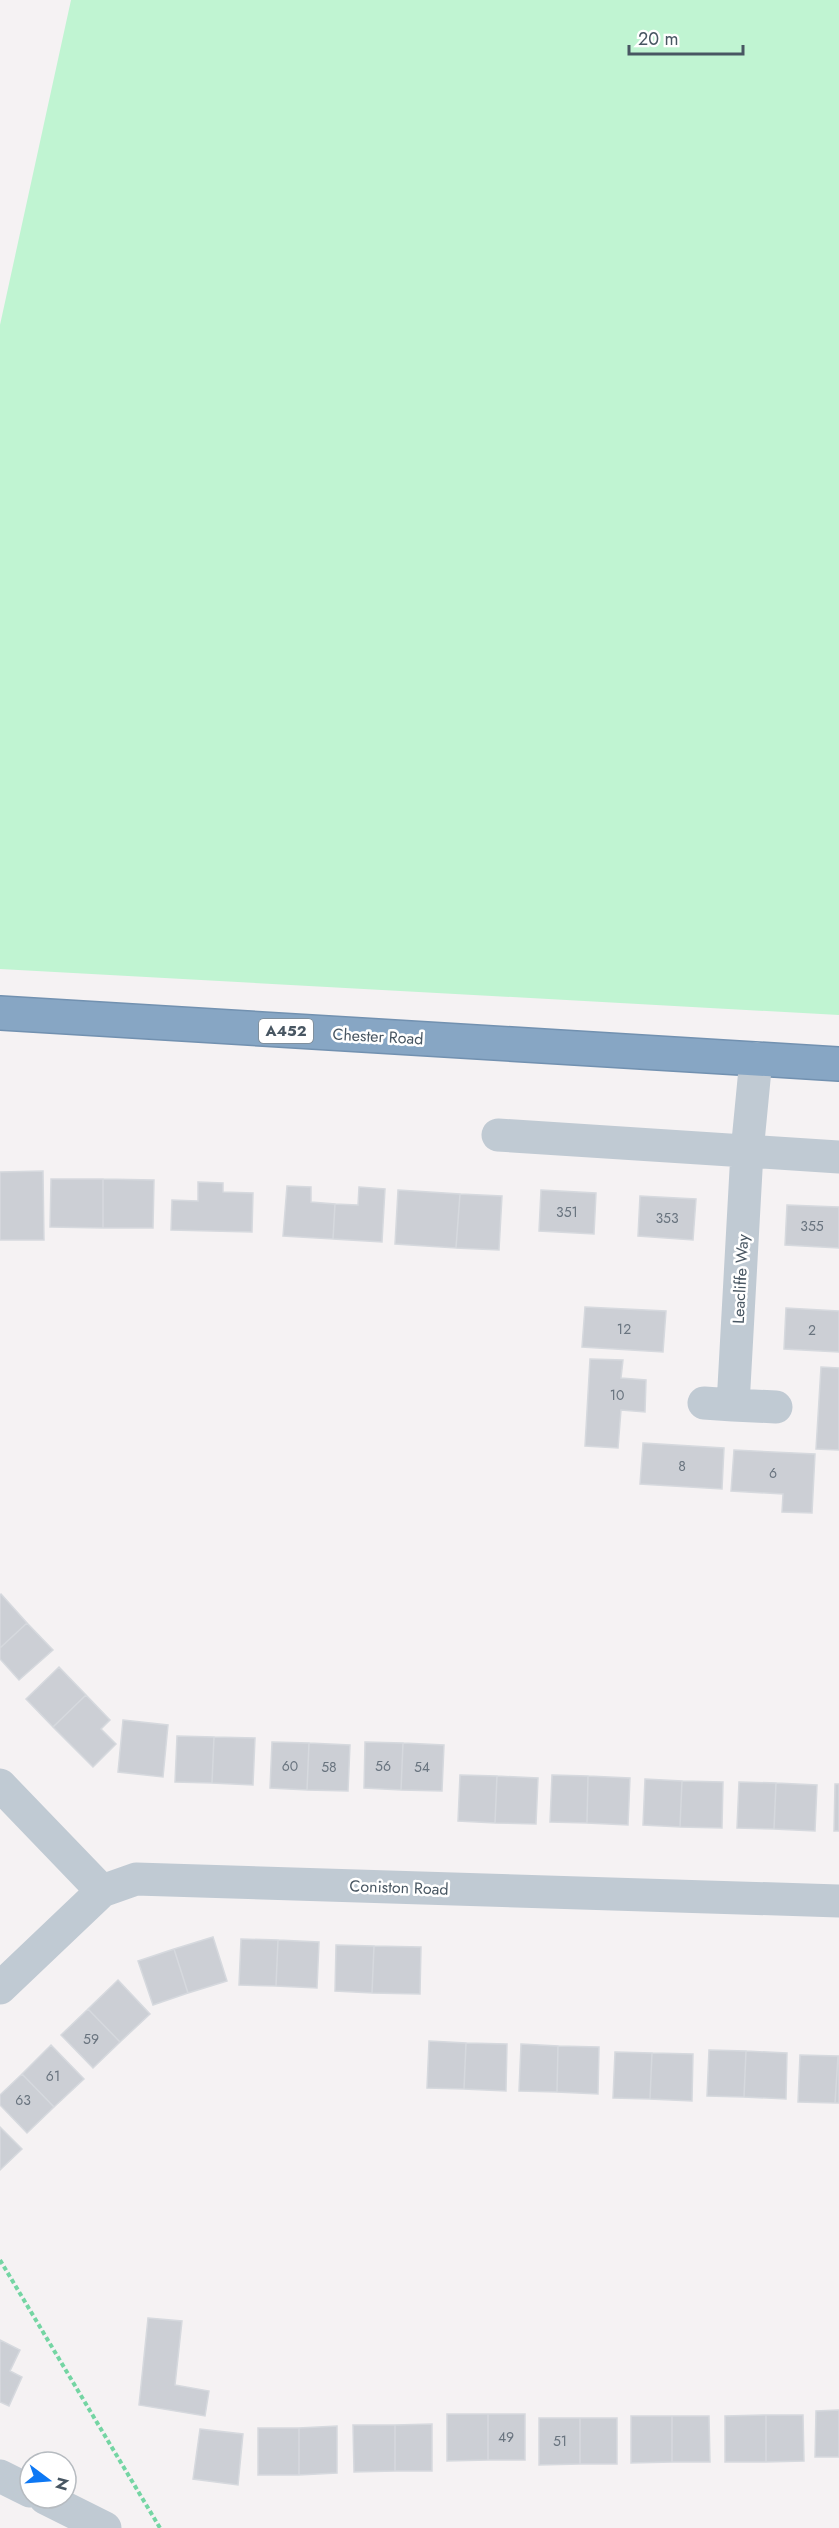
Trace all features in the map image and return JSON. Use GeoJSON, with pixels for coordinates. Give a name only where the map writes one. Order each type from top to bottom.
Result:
{"type":"FeatureCollection","features":[{"type":"Feature","properties":{"kind":"highway","name":"Chester Road"},"geometry":{"type":"LineString","coordinates":[[0,1013],[839,1064]]}},
{"type":"Feature","properties":{"kind":"street"},"geometry":{"type":"LineString","coordinates":[[747,1152],[756,1059]]}},
{"type":"Feature","properties":{"kind":"street"},"geometry":{"type":"LineString","coordinates":[[498,1136],[839,1157]]}},
{"type":"Feature","properties":{"kind":"street","name":"Leacliffe Way"},"geometry":{"type":"LineString","coordinates":[[747,1152],[719,1404],[776,1407]]}},
{"type":"Feature","properties":{"kind":"street"},"geometry":{"type":"LineString","coordinates":[[0,1785],[102,1891]]}},
{"type":"Feature","properties":{"kind":"street","name":"Coniston Road"},"geometry":{"type":"LineString","coordinates":[[0,1988],[102,1891],[136,1879],[839,1901]]}},
{"type":"Feature","properties":{"kind":"street"},"geometry":{"type":"LineString","coordinates":[[0,2476],[18,2485]]}},
{"type":"Feature","properties":{"kind":"street"},"geometry":{"type":"LineString","coordinates":[[69,2510],[105,2528]]}},
{"type":"Feature","properties":{"kind":"path"},"geometry":{"type":"LineString","coordinates":[[0,2260],[160,2528]]}},
{"type":"Feature","properties":{"kind":"green space"},"geometry":{"type":"Polygon","coordinates":[[[71,0],[839,0],[839,1015],[0,969],[0,325],[71,0]]]}},
{"type":"Feature","properties":{"kind":"building"},"geometry":{"type":"Polygon","coordinates":[[[43,1171],[44,1240],[0,1240],[0,1172],[43,1171]]]}},
{"type":"Feature","properties":{"kind":"building"},"geometry":{"type":"Polygon","coordinates":[[[51,1179],[103,1179],[103,1228],[50,1227],[51,1179]]]}},
{"type":"Feature","properties":{"kind":"building"},"geometry":{"type":"Polygon","coordinates":[[[103,1179],[154,1180],[153,1228],[103,1228],[103,1179]]]}},
{"type":"Feature","properties":{"kind":"building"},"geometry":{"type":"Polygon","coordinates":[[[198,1182],[223,1183],[223,1192],[253,1193],[252,1232],[171,1230],[172,1200],[198,1201],[198,1182]]]}},
{"type":"Feature","properties":{"kind":"building"},"geometry":{"type":"Polygon","coordinates":[[[287,1186],[311,1187],[311,1202],[335,1204],[333,1239],[283,1236],[287,1186]]]}},
{"type":"Feature","properties":{"kind":"building"},"geometry":{"type":"Polygon","coordinates":[[[359,1187],[385,1189],[382,1242],[333,1239],[335,1204],[358,1205],[359,1187]]]}},
{"type":"Feature","properties":{"kind":"building"},"geometry":{"type":"Polygon","coordinates":[[[398,1190],[460,1194],[456,1248],[395,1244],[398,1190]]]}},
{"type":"Feature","properties":{"kind":"building"},"geometry":{"type":"Polygon","coordinates":[[[541,1190],[596,1193],[594,1234],[539,1231],[541,1190]]]}},
{"type":"Feature","properties":{"kind":"building"},"geometry":{"type":"Polygon","coordinates":[[[460,1194],[502,1196],[499,1250],[456,1248],[460,1194]]]}},
{"type":"Feature","properties":{"kind":"building"},"geometry":{"type":"Polygon","coordinates":[[[640,1196],[696,1199],[693,1240],[638,1236],[640,1196]]]}},
{"type":"Feature","properties":{"kind":"building"},"geometry":{"type":"Polygon","coordinates":[[[787,1205],[839,1207],[839,1248],[785,1245],[787,1205]]]}},
{"type":"Feature","properties":{"kind":"building"},"geometry":{"type":"Polygon","coordinates":[[[585,1307],[666,1311],[663,1352],[582,1347],[585,1307]]]}},
{"type":"Feature","properties":{"kind":"building"},"geometry":{"type":"Polygon","coordinates":[[[786,1308],[839,1311],[839,1352],[784,1349],[786,1308]]]}},
{"type":"Feature","properties":{"kind":"building"},"geometry":{"type":"Polygon","coordinates":[[[590,1359],[623,1360],[621,1378],[646,1380],[645,1412],[621,1410],[618,1448],[585,1446],[590,1359]]]}},
{"type":"Feature","properties":{"kind":"building"},"geometry":{"type":"Polygon","coordinates":[[[821,1367],[839,1368],[839,1450],[816,1449],[821,1367]]]}},
{"type":"Feature","properties":{"kind":"building"},"geometry":{"type":"Polygon","coordinates":[[[643,1443],[724,1448],[722,1489],[640,1484],[643,1443]]]}},
{"type":"Feature","properties":{"kind":"building"},"geometry":{"type":"Polygon","coordinates":[[[734,1450],[815,1454],[812,1513],[782,1512],[783,1494],[731,1491],[734,1450]]]}},
{"type":"Feature","properties":{"kind":"building"},"geometry":{"type":"Polygon","coordinates":[[[0,1595],[27,1623],[0,1648],[0,1595]]]}},
{"type":"Feature","properties":{"kind":"building"},"geometry":{"type":"Polygon","coordinates":[[[27,1623],[53,1650],[19,1680],[0,1659],[0,1648],[27,1623]]]}},
{"type":"Feature","properties":{"kind":"building"},"geometry":{"type":"Polygon","coordinates":[[[59,1667],[86,1695],[53,1727],[26,1699],[59,1667]]]}},
{"type":"Feature","properties":{"kind":"building"},"geometry":{"type":"Polygon","coordinates":[[[86,1695],[110,1720],[101,1729],[116,1744],[93,1767],[53,1727],[86,1695]]]}},
{"type":"Feature","properties":{"kind":"building"},"geometry":{"type":"Polygon","coordinates":[[[123,1720],[168,1725],[163,1777],[118,1772],[123,1720]]]}},
{"type":"Feature","properties":{"kind":"building"},"geometry":{"type":"Polygon","coordinates":[[[177,1736],[214,1737],[212,1783],[175,1782],[177,1736]]]}},
{"type":"Feature","properties":{"kind":"building"},"geometry":{"type":"Polygon","coordinates":[[[214,1737],[255,1738],[253,1785],[212,1783],[214,1737]]]}},
{"type":"Feature","properties":{"kind":"building"},"geometry":{"type":"Polygon","coordinates":[[[272,1742],[309,1743],[307,1790],[270,1788],[272,1742]]]}},
{"type":"Feature","properties":{"kind":"building"},"geometry":{"type":"Polygon","coordinates":[[[365,1742],[403,1743],[401,1790],[364,1788],[365,1742]]]}},
{"type":"Feature","properties":{"kind":"building"},"geometry":{"type":"Polygon","coordinates":[[[309,1743],[350,1745],[348,1791],[307,1790],[309,1743]]]}},
{"type":"Feature","properties":{"kind":"building"},"geometry":{"type":"Polygon","coordinates":[[[403,1743],[444,1745],[442,1791],[401,1790],[403,1743]]]}},
{"type":"Feature","properties":{"kind":"building"},"geometry":{"type":"Polygon","coordinates":[[[460,1775],[497,1776],[495,1823],[458,1821],[460,1775]]]}},
{"type":"Feature","properties":{"kind":"building"},"geometry":{"type":"Polygon","coordinates":[[[552,1775],[588,1776],[587,1823],[550,1822],[552,1775]]]}},
{"type":"Feature","properties":{"kind":"building"},"geometry":{"type":"Polygon","coordinates":[[[497,1776],[538,1778],[536,1824],[495,1823],[497,1776]]]}},
{"type":"Feature","properties":{"kind":"building"},"geometry":{"type":"Polygon","coordinates":[[[588,1776],[630,1778],[628,1825],[587,1823],[588,1776]]]}},
{"type":"Feature","properties":{"kind":"building"},"geometry":{"type":"Polygon","coordinates":[[[645,1779],[682,1781],[680,1827],[643,1825],[645,1779]]]}},
{"type":"Feature","properties":{"kind":"building"},"geometry":{"type":"Polygon","coordinates":[[[682,1781],[723,1782],[722,1828],[680,1827],[682,1781]]]}},
{"type":"Feature","properties":{"kind":"building"},"geometry":{"type":"Polygon","coordinates":[[[739,1782],[776,1783],[774,1829],[737,1828],[739,1782]]]}},
{"type":"Feature","properties":{"kind":"building"},"geometry":{"type":"Polygon","coordinates":[[[776,1783],[817,1785],[815,1831],[774,1829],[776,1783]]]}},
{"type":"Feature","properties":{"kind":"building"},"geometry":{"type":"Polygon","coordinates":[[[835,1784],[839,1784],[839,1831],[834,1831],[835,1784]]]}},
{"type":"Feature","properties":{"kind":"building"},"geometry":{"type":"Polygon","coordinates":[[[213,1937],[227,1981],[188,1993],[174,1949],[213,1937]]]}},
{"type":"Feature","properties":{"kind":"building"},"geometry":{"type":"Polygon","coordinates":[[[241,1939],[278,1940],[276,1986],[239,1985],[241,1939]]]}},
{"type":"Feature","properties":{"kind":"building"},"geometry":{"type":"Polygon","coordinates":[[[278,1940],[319,1942],[317,1988],[276,1986],[278,1940]]]}},
{"type":"Feature","properties":{"kind":"building"},"geometry":{"type":"Polygon","coordinates":[[[336,1945],[374,1946],[372,1993],[335,1991],[336,1945]]]}},
{"type":"Feature","properties":{"kind":"building"},"geometry":{"type":"Polygon","coordinates":[[[374,1946],[421,1947],[420,1994],[372,1993],[374,1946]]]}},
{"type":"Feature","properties":{"kind":"building"},"geometry":{"type":"Polygon","coordinates":[[[174,1949],[188,1993],[153,2005],[138,1961],[174,1949]]]}},
{"type":"Feature","properties":{"kind":"building"},"geometry":{"type":"Polygon","coordinates":[[[118,1980],[150,2014],[120,2042],[88,2009],[118,1980]]]}},
{"type":"Feature","properties":{"kind":"building"},"geometry":{"type":"Polygon","coordinates":[[[88,2009],[120,2042],[93,2068],[61,2035],[88,2009]]]}},
{"type":"Feature","properties":{"kind":"building"},"geometry":{"type":"Polygon","coordinates":[[[429,2041],[466,2043],[464,2089],[427,2088],[429,2041]]]}},
{"type":"Feature","properties":{"kind":"building"},"geometry":{"type":"Polygon","coordinates":[[[466,2043],[507,2044],[506,2091],[464,2089],[466,2043]]]}},
{"type":"Feature","properties":{"kind":"building"},"geometry":{"type":"Polygon","coordinates":[[[521,2044],[558,2046],[557,2092],[519,2091],[521,2044]]]}},
{"type":"Feature","properties":{"kind":"building"},"geometry":{"type":"Polygon","coordinates":[[[51,2045],[84,2079],[54,2107],[22,2074],[51,2045]]]}},
{"type":"Feature","properties":{"kind":"building"},"geometry":{"type":"Polygon","coordinates":[[[558,2046],[599,2047],[598,2094],[557,2092],[558,2046]]]}},
{"type":"Feature","properties":{"kind":"building"},"geometry":{"type":"Polygon","coordinates":[[[709,2050],[746,2051],[744,2097],[707,2096],[709,2050]]]}},
{"type":"Feature","properties":{"kind":"building"},"geometry":{"type":"Polygon","coordinates":[[[746,2051],[787,2053],[786,2099],[744,2097],[746,2051]]]}},
{"type":"Feature","properties":{"kind":"building"},"geometry":{"type":"Polygon","coordinates":[[[615,2052],[652,2053],[650,2099],[613,2098],[615,2052]]]}},
{"type":"Feature","properties":{"kind":"building"},"geometry":{"type":"Polygon","coordinates":[[[652,2053],[693,2054],[692,2101],[650,2099],[652,2053]]]}},
{"type":"Feature","properties":{"kind":"building"},"geometry":{"type":"Polygon","coordinates":[[[800,2055],[838,2056],[835,2103],[798,2102],[800,2055]]]}},
{"type":"Feature","properties":{"kind":"building"},"geometry":{"type":"Polygon","coordinates":[[[838,2056],[839,2103],[835,2103],[838,2056]]]}},
{"type":"Feature","properties":{"kind":"building"},"geometry":{"type":"Polygon","coordinates":[[[22,2074],[54,2107],[27,2133],[0,2105],[0,2095],[22,2074]]]}},
{"type":"Feature","properties":{"kind":"building"},"geometry":{"type":"Polygon","coordinates":[[[0,2127],[22,2149],[0,2170],[0,2127]]]}},
{"type":"Feature","properties":{"kind":"building"},"geometry":{"type":"Polygon","coordinates":[[[148,2318],[182,2321],[175,2385],[209,2391],[205,2416],[139,2405],[148,2318]]]}},
{"type":"Feature","properties":{"kind":"building"},"geometry":{"type":"Polygon","coordinates":[[[0,2340],[20,2350],[10,2371],[22,2377],[9,2406],[0,2402],[0,2340]]]}},
{"type":"Feature","properties":{"kind":"building"},"geometry":{"type":"Polygon","coordinates":[[[839,2410],[839,2457],[815,2457],[816,2411],[839,2410]]]}},
{"type":"Feature","properties":{"kind":"building"},"geometry":{"type":"Polygon","coordinates":[[[447,2414],[488,2414],[488,2460],[447,2461],[447,2414]]]}},
{"type":"Feature","properties":{"kind":"building"},"geometry":{"type":"Polygon","coordinates":[[[488,2414],[525,2414],[525,2460],[488,2460],[488,2414]]]}},
{"type":"Feature","properties":{"kind":"building"},"geometry":{"type":"Polygon","coordinates":[[[766,2415],[803,2415],[804,2461],[766,2462],[766,2415]]]}},
{"type":"Feature","properties":{"kind":"building"},"geometry":{"type":"Polygon","coordinates":[[[766,2415],[766,2462],[725,2462],[725,2416],[766,2415]]]}},
{"type":"Feature","properties":{"kind":"building"},"geometry":{"type":"Polygon","coordinates":[[[631,2416],[672,2416],[672,2462],[631,2463],[631,2416]]]}},
{"type":"Feature","properties":{"kind":"building"},"geometry":{"type":"Polygon","coordinates":[[[672,2416],[709,2416],[710,2462],[672,2462],[672,2416]]]}},
{"type":"Feature","properties":{"kind":"building"},"geometry":{"type":"Polygon","coordinates":[[[539,2418],[580,2418],[580,2464],[539,2465],[539,2418]]]}},
{"type":"Feature","properties":{"kind":"building"},"geometry":{"type":"Polygon","coordinates":[[[580,2418],[617,2418],[617,2464],[580,2464],[580,2418]]]}},
{"type":"Feature","properties":{"kind":"building"},"geometry":{"type":"Polygon","coordinates":[[[432,2424],[432,2471],[395,2471],[395,2425],[432,2424]]]}},
{"type":"Feature","properties":{"kind":"building"},"geometry":{"type":"Polygon","coordinates":[[[353,2425],[395,2425],[395,2471],[354,2472],[353,2425]]]}},
{"type":"Feature","properties":{"kind":"building"},"geometry":{"type":"Polygon","coordinates":[[[337,2426],[337,2473],[299,2475],[299,2428],[337,2426]]]}},
{"type":"Feature","properties":{"kind":"building"},"geometry":{"type":"Polygon","coordinates":[[[258,2428],[299,2428],[299,2475],[258,2475],[258,2428]]]}},
{"type":"Feature","properties":{"kind":"building"},"geometry":{"type":"Polygon","coordinates":[[[200,2429],[243,2434],[238,2485],[193,2479],[200,2429]]]}}]}
